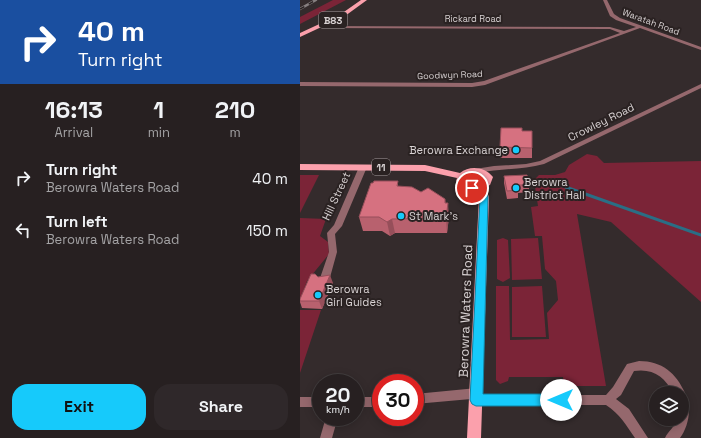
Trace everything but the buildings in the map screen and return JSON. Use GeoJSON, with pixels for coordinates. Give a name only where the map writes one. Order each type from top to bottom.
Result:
{"type":"FeatureCollection","features":[{"type":"Feature","properties":{"kind":"main road","name":"B83"},"geometry":{"type":"LineString","coordinates":[[300,35],[343,15],[364,0]]}},
{"type":"Feature","properties":{"kind":"main road","name":"B83"},"geometry":{"type":"LineString","coordinates":[[300,28],[335,12]]}},
{"type":"Feature","properties":{"kind":"main road","name":"11"},"geometry":{"type":"LineString","coordinates":[[300,167],[425,168],[462,176],[470,171],[478,171]]}},
{"type":"Feature","properties":{"kind":"main road"},"geometry":{"type":"LineString","coordinates":[[462,176],[461,181],[464,185],[472,188],[480,187],[487,183],[488,177],[484,173],[478,171]]}},
{"type":"Feature","properties":{"kind":"main road","name":"Berowra Waters Road"},"geometry":{"type":"LineString","coordinates":[[474,438],[484,197],[480,187]]}},
{"type":"Feature","properties":{"kind":"street","name":"Waratah Road"},"geometry":{"type":"LineString","coordinates":[[605,0],[614,17],[638,28],[701,49]]}},
{"type":"Feature","properties":{"kind":"street","name":"Rickard Road"},"geometry":{"type":"LineString","coordinates":[[320,27],[610,28],[625,33]]}},
{"type":"Feature","properties":{"kind":"street","name":"Goodwyn Road"},"geometry":{"type":"LineString","coordinates":[[300,84],[472,85],[485,83],[638,28]]}},
{"type":"Feature","properties":{"kind":"street","name":"Crowley Road"},"geometry":{"type":"LineString","coordinates":[[478,171],[490,168],[532,166],[542,163],[701,86]]}},
{"type":"Feature","properties":{"kind":"street","name":"Hill Street"},"geometry":{"type":"LineString","coordinates":[[324,281],[332,252],[331,233],[338,226],[363,167]]}},
{"type":"Feature","properties":{"kind":"street","name":"Crowley Road"},"geometry":{"type":"LineString","coordinates":[[488,177],[494,172],[508,168]]}},
{"type":"Feature","properties":{"kind":"street"},"geometry":{"type":"LineString","coordinates":[[608,400],[617,391],[631,367],[642,364],[655,366],[667,375],[676,386]]}},
{"type":"Feature","properties":{"kind":"street"},"geometry":{"type":"LineString","coordinates":[[424,399],[476,397],[608,400],[624,413],[642,438]]}},
{"type":"Feature","properties":{"kind":"street"},"geometry":{"type":"LineString","coordinates":[[300,402],[312,402]]}},
{"type":"Feature","properties":{"kind":"street"},"geometry":{"type":"LineString","coordinates":[[326,438],[329,426]]}},
{"type":"Feature","properties":{"kind":"street"},"geometry":{"type":"LineString","coordinates":[[671,438],[680,426]]}},
{"type":"Feature","properties":{"kind":"shaded area"},"geometry":{"type":"Polygon","coordinates":[[[333,0],[346,0],[300,24],[300,17],[333,0]]]}},
{"type":"Feature","properties":{"kind":"shaded area"},"geometry":{"type":"Polygon","coordinates":[[[587,154],[597,156],[604,163],[701,161],[701,302],[611,222],[577,214],[606,386],[564,386],[563,377],[509,377],[508,381],[500,384],[496,380],[496,286],[509,286],[510,340],[549,339],[547,313],[558,300],[556,281],[545,269],[542,236],[535,236],[531,207],[538,206],[534,180],[539,175],[555,175],[565,172],[569,165],[587,154]]]}},
{"type":"Feature","properties":{"kind":"shaded area"},"geometry":{"type":"Polygon","coordinates":[[[300,175],[319,175],[300,213],[300,175]]]}},
{"type":"Feature","properties":{"kind":"shaded area"},"geometry":{"type":"Polygon","coordinates":[[[300,218],[326,219],[320,236],[328,242],[329,254],[307,281],[300,300],[300,218]]]}},
{"type":"Feature","properties":{"kind":"shaded area"},"geometry":{"type":"Polygon","coordinates":[[[503,238],[508,240],[510,278],[503,282],[497,279],[497,240],[503,238]]]}},
{"type":"Feature","properties":{"kind":"shaded area"},"geometry":{"type":"Polygon","coordinates":[[[538,238],[542,279],[512,280],[511,239],[538,238]]]}},
{"type":"Feature","properties":{"kind":"shaded area"},"geometry":{"type":"Polygon","coordinates":[[[542,286],[546,337],[512,337],[512,287],[542,286]]]}},
{"type":"Feature","properties":{"kind":"shaded area"},"geometry":{"type":"Polygon","coordinates":[[[300,310],[321,310],[300,373],[300,310]]]}},
{"type":"Feature","properties":{"kind":"waterway"},"geometry":{"type":"LineString","coordinates":[[560,185],[701,235]]}},
{"type":"Feature","properties":{"kind":"railway"},"geometry":{"type":"LineString","coordinates":[[300,9],[316,0]]}},
{"type":"Feature","properties":{"kind":"place","name":"Berowra Exchange"},"geometry":{"type":"Point","coordinates":[516,150]}},
{"type":"Feature","properties":{"kind":"place","name":"Berowra District Hall"},"geometry":{"type":"Point","coordinates":[516,188]}},
{"type":"Feature","properties":{"kind":"place","name":"St Mark's"},"geometry":{"type":"Point","coordinates":[401,216]}},
{"type":"Feature","properties":{"kind":"place","name":"Berowra Girl Guides"},"geometry":{"type":"Point","coordinates":[318,295]}},
{"type":"Feature","properties":{"kind":"route"},"geometry":{"type":"LineString","coordinates":[[472,188],[480,187],[484,197],[476,400],[561,400]]}}]}
